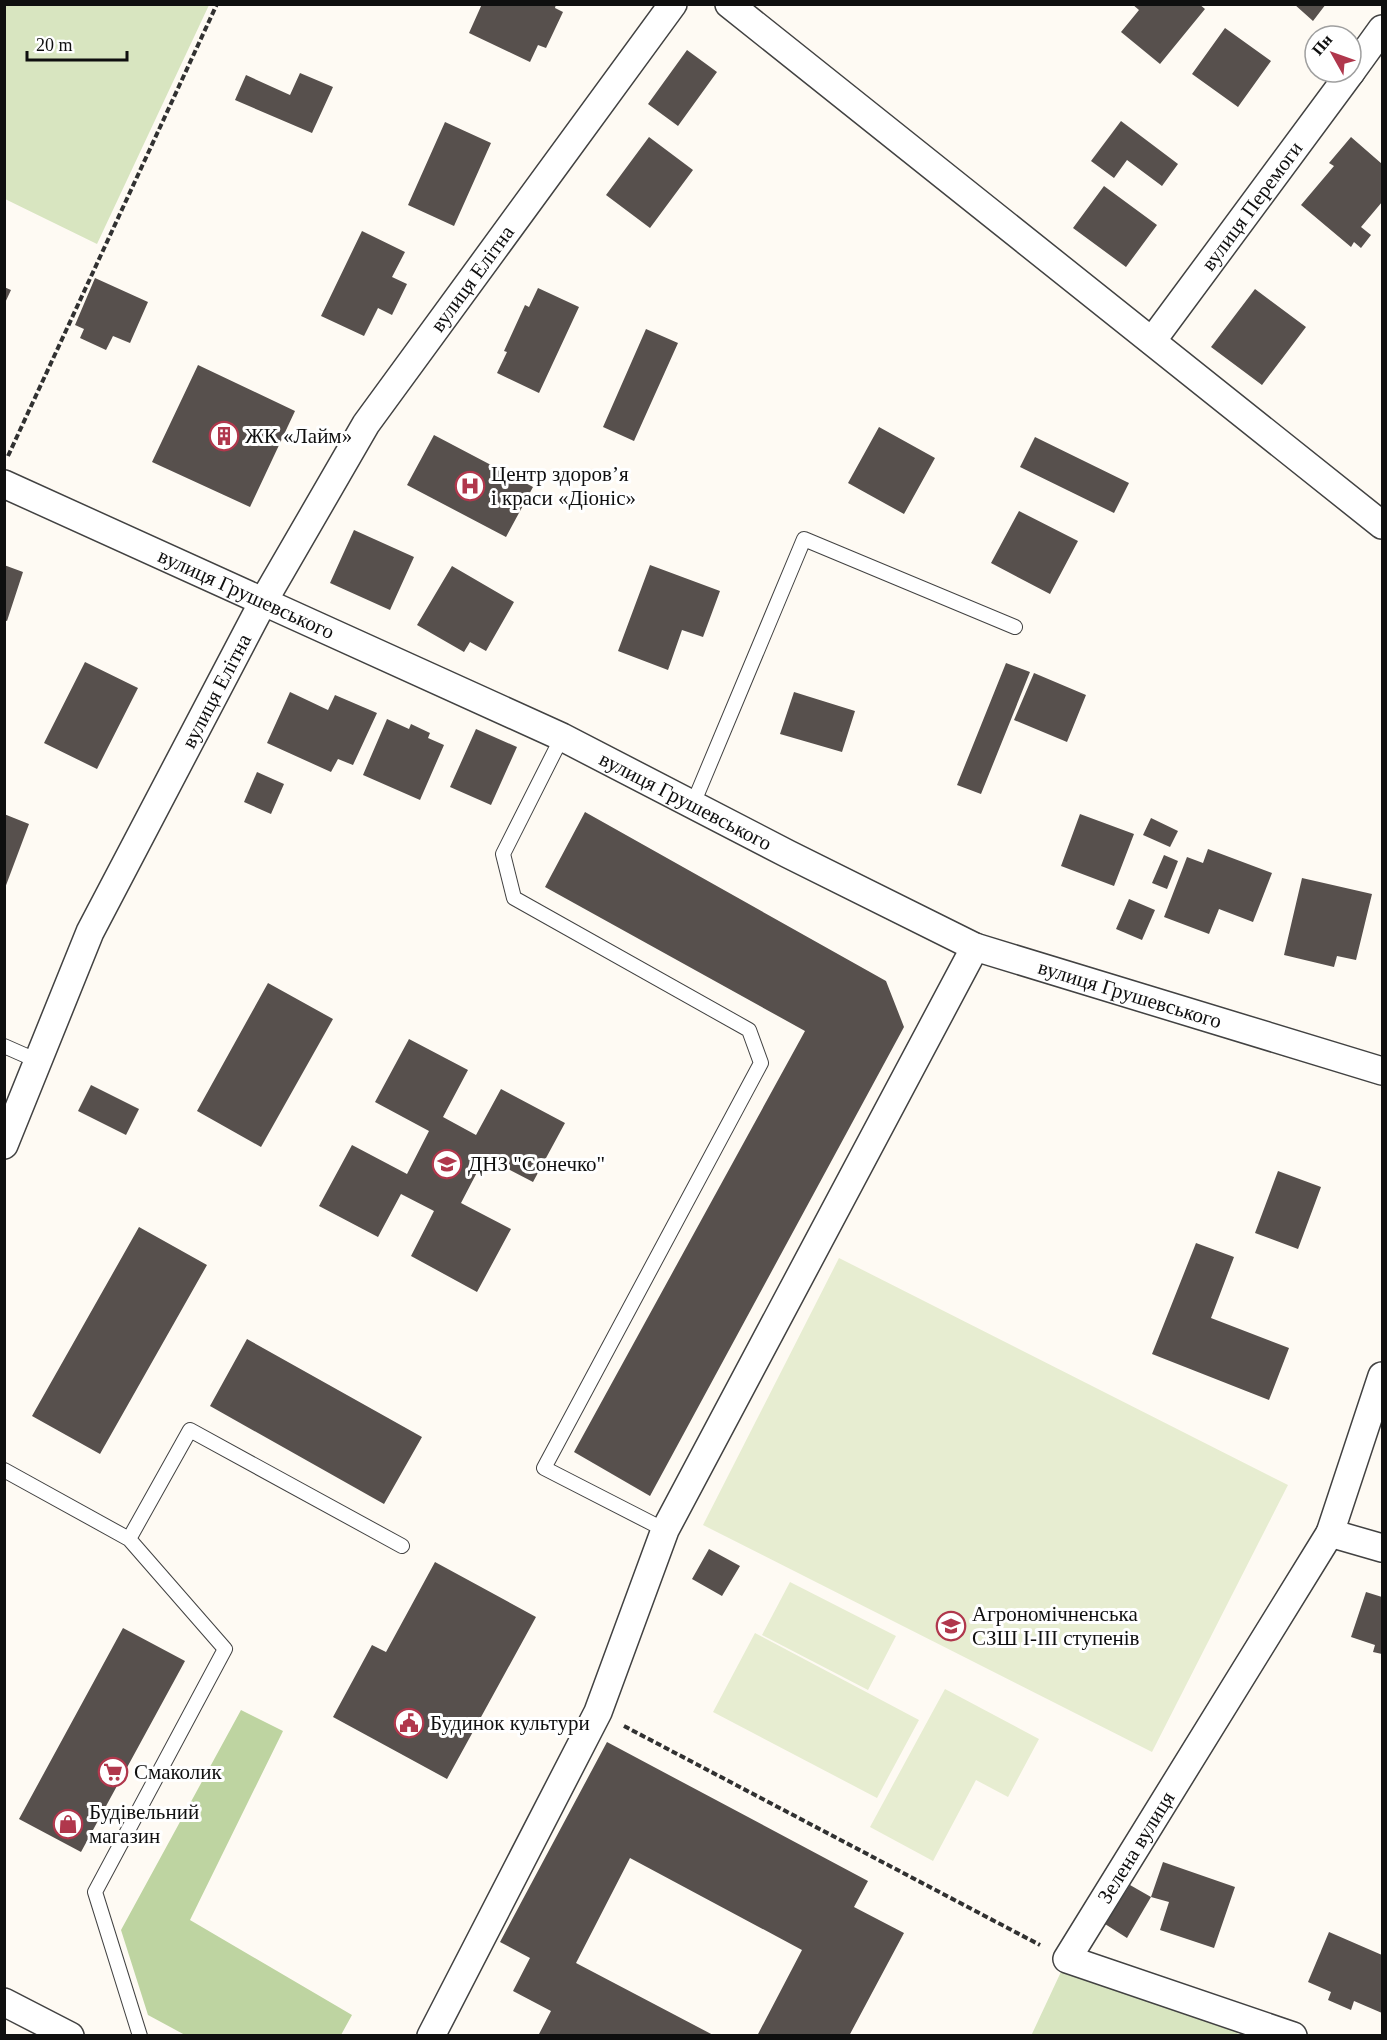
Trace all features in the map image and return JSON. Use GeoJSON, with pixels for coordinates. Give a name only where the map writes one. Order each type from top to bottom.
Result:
{"type":"FeatureCollection","features":[{"type":"Feature","properties":{"kind":"street","name":"вулиця Елітна"},"geometry":{"type":"LineString","coordinates":[[4,1145],[90,932],[263,602],[366,424],[672,4]]}},
{"type":"Feature","properties":{"kind":"street"},"geometry":{"type":"LineString","coordinates":[[729,4],[1383,525]]}},
{"type":"Feature","properties":{"kind":"street","name":"вулиця Перемоги"},"geometry":{"type":"LineString","coordinates":[[1363,56],[1383,29]]}},
{"type":"Feature","properties":{"kind":"street","name":"вулиця Перемоги"},"geometry":{"type":"LineString","coordinates":[[1152,340],[1342,84]]}},
{"type":"Feature","properties":{"kind":"street","name":"вулиця Грушевського"},"geometry":{"type":"LineString","coordinates":[[4,484],[562,737],[975,947],[1383,1071]]}},
{"type":"Feature","properties":{"kind":"street"},"geometry":{"type":"LineString","coordinates":[[431,2036],[598,1712],[665,1530],[975,947]]}},
{"type":"Feature","properties":{"kind":"street","name":"Зелена вулиця"},"geometry":{"type":"LineString","coordinates":[[1067,1959],[1330,1533],[1383,1376]]}},
{"type":"Feature","properties":{"kind":"street"},"geometry":{"type":"LineString","coordinates":[[1330,1533],[1383,1548]]}},
{"type":"Feature","properties":{"kind":"street"},"geometry":{"type":"LineString","coordinates":[[1067,1959],[1293,2036]]}},
{"type":"Feature","properties":{"kind":"street"},"geometry":{"type":"LineString","coordinates":[[4,2002],[70,2036]]}},
{"type":"Feature","properties":{"kind":"lane"},"geometry":{"type":"LineString","coordinates":[[693,804],[804,539],[1015,627]]}},
{"type":"Feature","properties":{"kind":"lane"},"geometry":{"type":"LineString","coordinates":[[562,737],[503,854],[514,898],[749,1030],[761,1063],[544,1468],[665,1530]]}},
{"type":"Feature","properties":{"kind":"lane"},"geometry":{"type":"LineString","coordinates":[[4,1046],[38,1061]]}},
{"type":"Feature","properties":{"kind":"lane"},"geometry":{"type":"LineString","coordinates":[[129,1539],[190,1430],[402,1546]]}},
{"type":"Feature","properties":{"kind":"lane"},"geometry":{"type":"LineString","coordinates":[[4,1470],[129,1539],[225,1649],[95,1892],[140,2036]]}},
{"type":"Feature","properties":{"kind":"path"},"geometry":{"type":"LineString","coordinates":[[4,463],[217,4]]}},
{"type":"Feature","properties":{"kind":"path"},"geometry":{"type":"LineString","coordinates":[[598,1712],[1067,1959]]}},
{"type":"Feature","properties":{"kind":"green space"},"geometry":{"type":"Polygon","coordinates":[[[4,5],[209,5],[97,244],[5,199],[4,5]]]}},
{"type":"Feature","properties":{"kind":"green space"},"geometry":{"type":"Polygon","coordinates":[[[839,1258],[1288,1485],[1152,1752],[703,1525],[839,1258]]]}},
{"type":"Feature","properties":{"kind":"green space"},"geometry":{"type":"Polygon","coordinates":[[[790,1582],[896,1636],[868,1690],[762,1635],[790,1582]]]}},
{"type":"Feature","properties":{"kind":"green space"},"geometry":{"type":"Polygon","coordinates":[[[755,1633],[919,1720],[877,1798],[713,1712],[755,1633]]]}},
{"type":"Feature","properties":{"kind":"green space"},"geometry":{"type":"Polygon","coordinates":[[[945,1689],[1039,1739],[1008,1797],[976,1780],[933,1861],[870,1827],[945,1689]]]}},
{"type":"Feature","properties":{"kind":"green space"},"geometry":{"type":"Polygon","coordinates":[[[241,1710],[283,1731],[190,1920],[352,2015],[341,2035],[185,2035],[148,2015],[121,1930],[241,1710]]]}},
{"type":"Feature","properties":{"kind":"green space"},"geometry":{"type":"Polygon","coordinates":[[[1067,1959],[1244,2019],[1237,2035],[1031,2036],[1067,1959]]]}},
{"type":"Feature","properties":{"kind":"building"},"geometry":{"type":"Polygon","coordinates":[[[482,4],[556,4],[555,8],[563,12],[546,48],[538,45],[530,62],[469,33],[482,4]]]}},
{"type":"Feature","properties":{"kind":"building"},"geometry":{"type":"Polygon","coordinates":[[[1132,4],[1199,4],[1205,9],[1160,64],[1121,32],[1139,10],[1132,4]]]}},
{"type":"Feature","properties":{"kind":"building"},"geometry":{"type":"Polygon","coordinates":[[[1294,4],[1326,4],[1313,21],[1294,4]]]}},
{"type":"Feature","properties":{"kind":"building"},"geometry":{"type":"Polygon","coordinates":[[[1225,28],[1271,61],[1238,107],[1192,74],[1225,28]]]}},
{"type":"Feature","properties":{"kind":"building"},"geometry":{"type":"Polygon","coordinates":[[[687,50],[717,72],[678,126],[648,104],[687,50]]]}},
{"type":"Feature","properties":{"kind":"building"},"geometry":{"type":"Polygon","coordinates":[[[300,73],[333,87],[312,133],[235,100],[246,75],[290,95],[300,73]]]}},
{"type":"Feature","properties":{"kind":"building"},"geometry":{"type":"Polygon","coordinates":[[[1121,121],[1178,164],[1162,186],[1127,160],[1114,178],[1091,161],[1121,121]]]}},
{"type":"Feature","properties":{"kind":"building"},"geometry":{"type":"Polygon","coordinates":[[[445,122],[491,143],[454,226],[408,205],[445,122]]]}},
{"type":"Feature","properties":{"kind":"building"},"geometry":{"type":"Polygon","coordinates":[[[649,137],[693,170],[650,228],[606,195],[649,137]]]}},
{"type":"Feature","properties":{"kind":"building"},"geometry":{"type":"Polygon","coordinates":[[[1351,137],[1382,164],[1382,202],[1361,227],[1371,235],[1361,248],[1354,242],[1351,247],[1301,205],[1334,166],[1329,163],[1351,137]]]}},
{"type":"Feature","properties":{"kind":"building"},"geometry":{"type":"Polygon","coordinates":[[[1104,186],[1157,225],[1126,267],[1073,228],[1104,186]]]}},
{"type":"Feature","properties":{"kind":"building"},"geometry":{"type":"Polygon","coordinates":[[[362,231],[405,252],[392,277],[407,284],[392,315],[378,308],[364,336],[321,316],[362,231]]]}},
{"type":"Feature","properties":{"kind":"building"},"geometry":{"type":"Polygon","coordinates":[[[95,278],[148,302],[130,343],[113,336],[106,350],[80,338],[84,329],[75,325],[95,278]]]}},
{"type":"Feature","properties":{"kind":"building"},"geometry":{"type":"Polygon","coordinates":[[[4,287],[11,290],[4,305],[4,287]]]}},
{"type":"Feature","properties":{"kind":"building"},"geometry":{"type":"Polygon","coordinates":[[[538,288],[579,307],[539,393],[497,373],[507,352],[504,351],[525,305],[529,307],[538,288]]]}},
{"type":"Feature","properties":{"kind":"building"},"geometry":{"type":"Polygon","coordinates":[[[1255,289],[1306,327],[1262,385],[1211,347],[1255,289]]]}},
{"type":"Feature","properties":{"kind":"building"},"geometry":{"type":"Polygon","coordinates":[[[646,329],[678,343],[634,441],[603,427],[646,329]]]}},
{"type":"Feature","properties":{"kind":"building","name":"ЖК «Лайм»"},"geometry":{"type":"Polygon","coordinates":[[[198,365],[295,411],[250,507],[152,462],[198,365]]]}},
{"type":"Feature","properties":{"kind":"building"},"geometry":{"type":"Polygon","coordinates":[[[879,427],[935,458],[904,514],[848,483],[879,427]]]}},
{"type":"Feature","properties":{"kind":"building","name":"Центр здоровʼя і краси «Діоніс»"},"geometry":{"type":"Polygon","coordinates":[[[434,435],[533,487],[506,537],[407,485],[434,435]]]}},
{"type":"Feature","properties":{"kind":"building"},"geometry":{"type":"Polygon","coordinates":[[[1035,437],[1129,483],[1114,513],[1020,467],[1035,437]]]}},
{"type":"Feature","properties":{"kind":"building"},"geometry":{"type":"Polygon","coordinates":[[[1019,511],[1078,541],[1050,594],[991,563],[1019,511]]]}},
{"type":"Feature","properties":{"kind":"building"},"geometry":{"type":"Polygon","coordinates":[[[354,530],[414,557],[390,610],[330,583],[354,530]]]}},
{"type":"Feature","properties":{"kind":"building"},"geometry":{"type":"Polygon","coordinates":[[[4,565],[23,572],[7,621],[4,620],[4,565]]]}},
{"type":"Feature","properties":{"kind":"building"},"geometry":{"type":"Polygon","coordinates":[[[650,565],[720,591],[703,637],[682,630],[668,670],[618,651],[650,565]]]}},
{"type":"Feature","properties":{"kind":"building"},"geometry":{"type":"Polygon","coordinates":[[[452,566],[514,602],[486,651],[470,642],[464,652],[417,625],[452,566]]]}},
{"type":"Feature","properties":{"kind":"building"},"geometry":{"type":"Polygon","coordinates":[[[85,662],[138,688],[97,769],[44,743],[85,662]]]}},
{"type":"Feature","properties":{"kind":"building"},"geometry":{"type":"Polygon","coordinates":[[[1006,663],[1030,672],[981,794],[957,785],[1006,663]]]}},
{"type":"Feature","properties":{"kind":"building"},"geometry":{"type":"Polygon","coordinates":[[[1034,673],[1086,695],[1067,742],[1014,720],[1034,673]]]}},
{"type":"Feature","properties":{"kind":"building"},"geometry":{"type":"Polygon","coordinates":[[[290,692],[328,710],[335,695],[377,713],[353,765],[338,759],[331,772],[267,743],[290,692]]]}},
{"type":"Feature","properties":{"kind":"building"},"geometry":{"type":"Polygon","coordinates":[[[794,692],[855,711],[842,752],[780,734],[794,692]]]}},
{"type":"Feature","properties":{"kind":"building"},"geometry":{"type":"Polygon","coordinates":[[[387,719],[409,729],[411,724],[430,733],[428,738],[444,745],[420,800],[363,775],[387,719]]]}},
{"type":"Feature","properties":{"kind":"building"},"geometry":{"type":"Polygon","coordinates":[[[476,729],[517,747],[491,805],[450,787],[476,729]]]}},
{"type":"Feature","properties":{"kind":"building"},"geometry":{"type":"Polygon","coordinates":[[[257,772],[284,784],[271,814],[244,802],[257,772]]]}},
{"type":"Feature","properties":{"kind":"building"},"geometry":{"type":"Polygon","coordinates":[[[585,812],[886,981],[904,1027],[650,1496],[574,1452],[805,1031],[545,887],[585,812]]]}},
{"type":"Feature","properties":{"kind":"building"},"geometry":{"type":"Polygon","coordinates":[[[4,814],[29,824],[5,888],[4,888],[4,814]]]}},
{"type":"Feature","properties":{"kind":"building"},"geometry":{"type":"Polygon","coordinates":[[[1080,814],[1134,834],[1114,886],[1061,866],[1080,814]]]}},
{"type":"Feature","properties":{"kind":"building"},"geometry":{"type":"Polygon","coordinates":[[[1151,818],[1178,831],[1170,847],[1143,835],[1151,818]]]}},
{"type":"Feature","properties":{"kind":"building"},"geometry":{"type":"Polygon","coordinates":[[[1208,849],[1272,873],[1253,922],[1219,909],[1209,934],[1164,917],[1187,857],[1203,863],[1208,849]]]}},
{"type":"Feature","properties":{"kind":"building"},"geometry":{"type":"Polygon","coordinates":[[[1164,855],[1178,861],[1167,889],[1152,883],[1164,855]]]}},
{"type":"Feature","properties":{"kind":"building"},"geometry":{"type":"Polygon","coordinates":[[[1302,878],[1372,894],[1356,960],[1337,956],[1334,967],[1284,955],[1302,878]]]}},
{"type":"Feature","properties":{"kind":"building"},"geometry":{"type":"Polygon","coordinates":[[[1129,899],[1155,910],[1142,940],[1116,929],[1129,899]]]}},
{"type":"Feature","properties":{"kind":"building"},"geometry":{"type":"Polygon","coordinates":[[[268,983],[333,1019],[261,1147],[197,1111],[268,983]]]}},
{"type":"Feature","properties":{"kind":"building"},"geometry":{"type":"Polygon","coordinates":[[[409,1039],[468,1070],[443,1117],[476,1135],[501,1089],[565,1123],[533,1182],[485,1157],[461,1203],[511,1229],[477,1292],[411,1256],[434,1211],[401,1194],[378,1237],[319,1206],[352,1145],[407,1174],[429,1131],[375,1102],[409,1039]]]}},
{"type":"Feature","properties":{"kind":"building"},"geometry":{"type":"Polygon","coordinates":[[[91,1085],[139,1109],[126,1135],[78,1111],[91,1085]]]}},
{"type":"Feature","properties":{"kind":"building"},"geometry":{"type":"Polygon","coordinates":[[[1278,1171],[1321,1187],[1298,1249],[1255,1233],[1278,1171]]]}},
{"type":"Feature","properties":{"kind":"building"},"geometry":{"type":"Polygon","coordinates":[[[139,1227],[207,1265],[100,1454],[32,1416],[139,1227]]]}},
{"type":"Feature","properties":{"kind":"building"},"geometry":{"type":"Polygon","coordinates":[[[1196,1243],[1234,1257],[1211,1318],[1289,1348],[1269,1400],[1152,1354],[1196,1243]]]}},
{"type":"Feature","properties":{"kind":"building"},"geometry":{"type":"Polygon","coordinates":[[[247,1339],[422,1437],[384,1504],[210,1406],[247,1339]]]}},
{"type":"Feature","properties":{"kind":"building"},"geometry":{"type":"Polygon","coordinates":[[[709,1549],[740,1566],[722,1596],[692,1579],[709,1549]]]}},
{"type":"Feature","properties":{"kind":"building"},"geometry":{"type":"Polygon","coordinates":[[[435,1562],[536,1617],[447,1779],[333,1717],[372,1645],[386,1652],[435,1562]]]}},
{"type":"Feature","properties":{"kind":"building"},"geometry":{"type":"Polygon","coordinates":[[[1366,1592],[1382,1597],[1382,1654],[1373,1652],[1375,1645],[1351,1637],[1366,1592]]]}},
{"type":"Feature","properties":{"kind":"building"},"geometry":{"type":"Polygon","coordinates":[[[123,1628],[185,1661],[81,1852],[19,1819],[123,1628]]]}},
{"type":"Feature","properties":{"kind":"building"},"geometry":{"type":"Polygon","coordinates":[[[607,1742],[868,1881],[854,1907],[904,1933],[849,2036],[757,2036],[802,1950],[630,1858],[576,1963],[715,2036],[538,2036],[551,2011],[513,1991],[530,1958],[500,1942],[607,1742]]]}},
{"type":"Feature","properties":{"kind":"building"},"geometry":{"type":"Polygon","coordinates":[[[1163,1862],[1235,1887],[1214,1948],[1160,1930],[1169,1902],[1151,1897],[1163,1862]]]}},
{"type":"Feature","properties":{"kind":"building"},"geometry":{"type":"Polygon","coordinates":[[[1130,1885],[1151,1897],[1127,1938],[1105,1924],[1130,1885]]]}},
{"type":"Feature","properties":{"kind":"building"},"geometry":{"type":"Polygon","coordinates":[[[1329,1932],[1382,1955],[1382,2013],[1354,2001],[1351,2010],[1328,2000],[1331,1992],[1308,1982],[1329,1932]]]}},
{"type":"Feature","properties":{"kind":"place","name":"ЖК «Лайм»"},"geometry":{"type":"Point","coordinates":[224,436]}},
{"type":"Feature","properties":{"kind":"place","name":"Центр здоровʼя і краси «Діоніс»"},"geometry":{"type":"Point","coordinates":[470,486]}},
{"type":"Feature","properties":{"kind":"place","name":"ДНЗ \"Сонечко\""},"geometry":{"type":"Point","coordinates":[447,1164]}},
{"type":"Feature","properties":{"kind":"place","name":"Агрономічненська СЗШ І-ІІІ ступенів"},"geometry":{"type":"Point","coordinates":[951,1626]}},
{"type":"Feature","properties":{"kind":"place","name":"Будинок культури"},"geometry":{"type":"Point","coordinates":[409,1723]}},
{"type":"Feature","properties":{"kind":"place","name":"Смаколик"},"geometry":{"type":"Point","coordinates":[113,1772]}},
{"type":"Feature","properties":{"kind":"place","name":"Будівельний магазин"},"geometry":{"type":"Point","coordinates":[68,1824]}}]}
